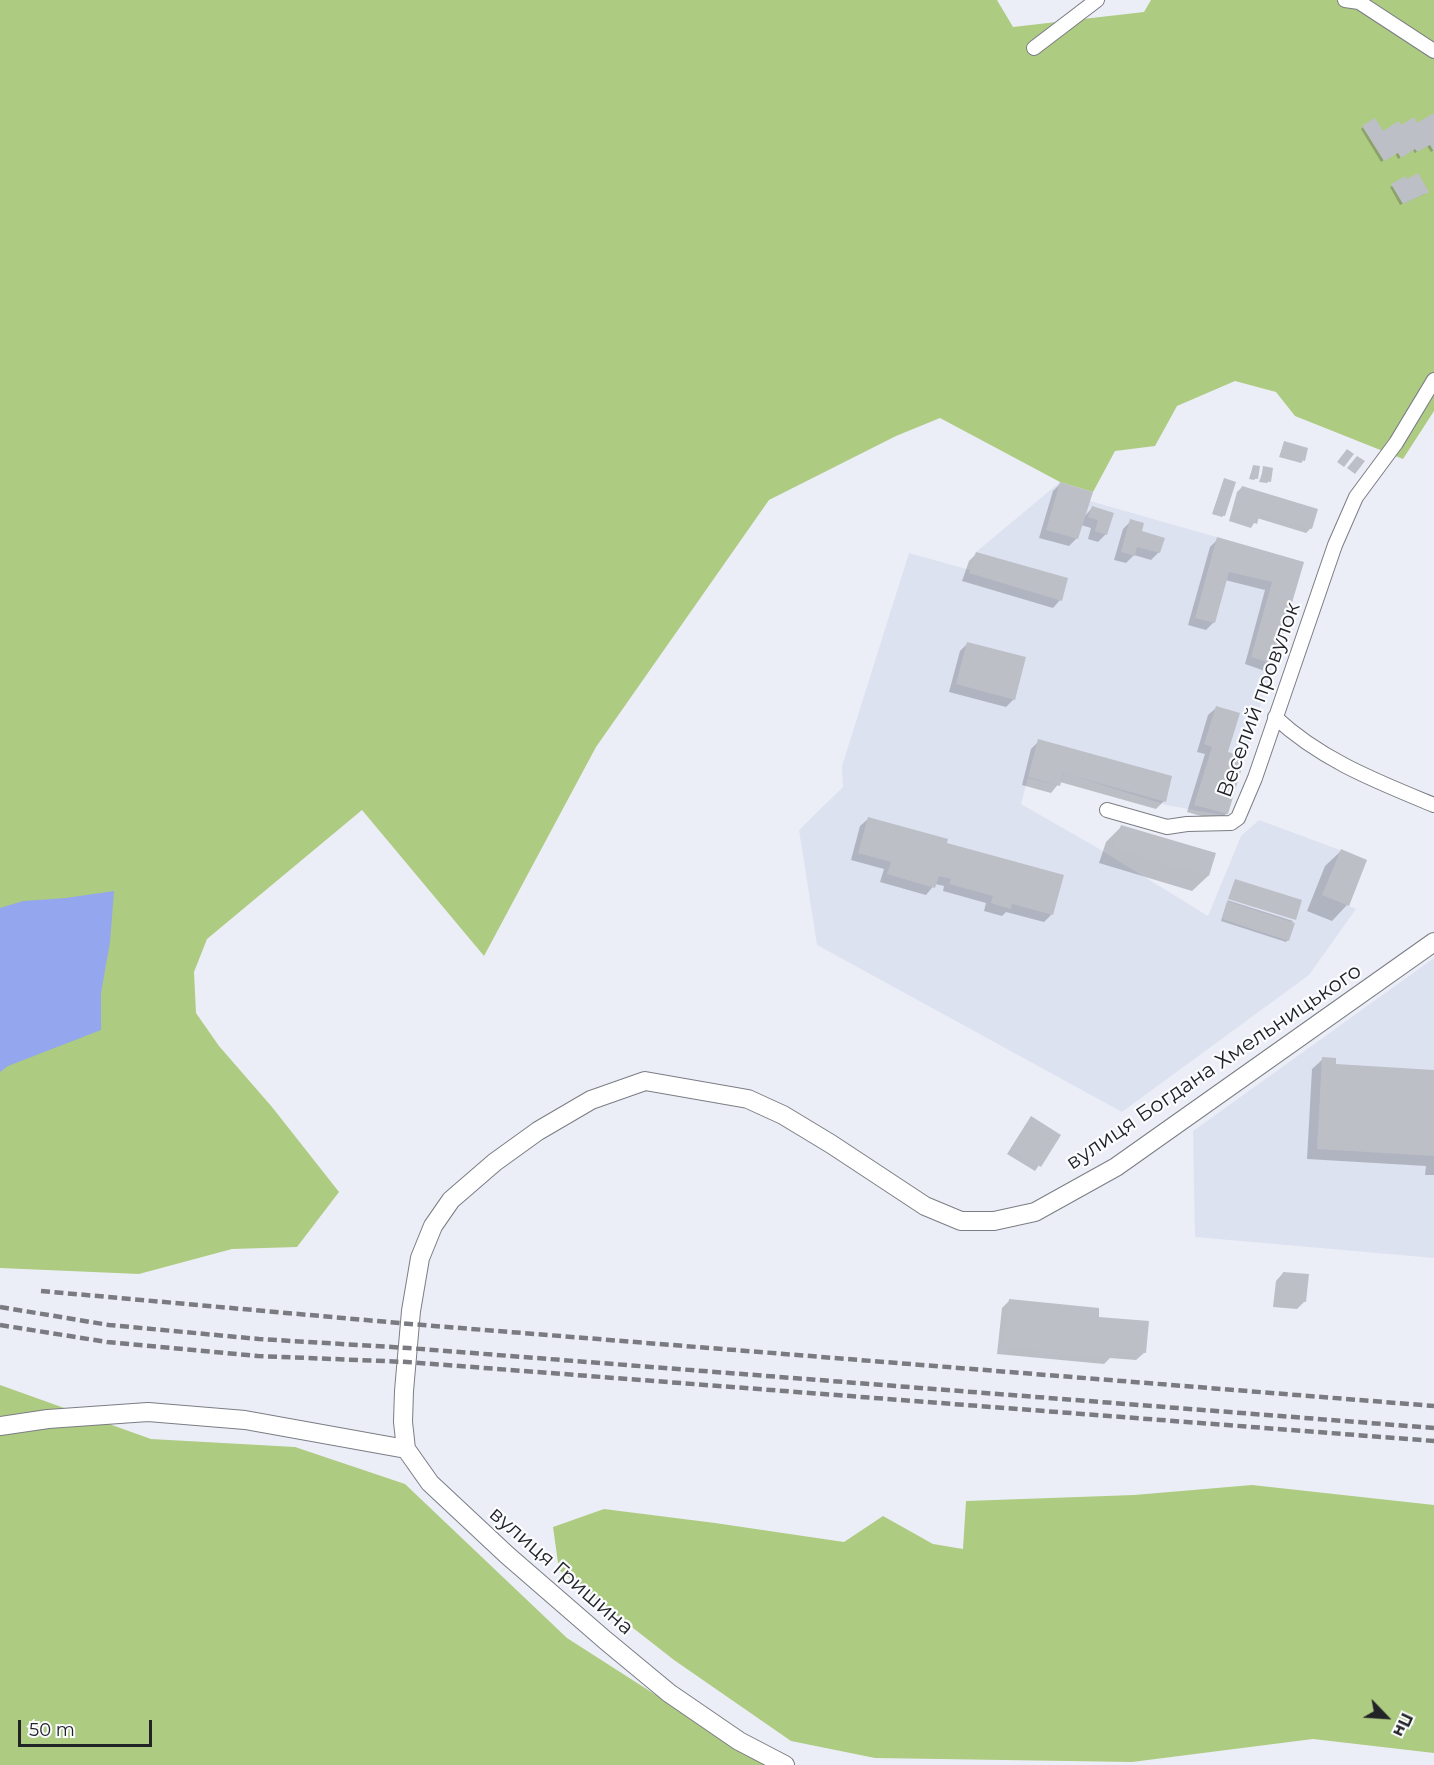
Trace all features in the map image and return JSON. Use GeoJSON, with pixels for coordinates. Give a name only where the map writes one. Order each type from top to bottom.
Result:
{"type":"FeatureCollection","features":[{"type":"Feature","properties":{"kind":"street"},"geometry":{"type":"LineString","coordinates":[[1034,48],[1096,0]]}},
{"type":"Feature","properties":{"kind":"street"},"geometry":{"type":"LineString","coordinates":[[1345,0],[1359,2],[1434,51]]}},
{"type":"Feature","properties":{"kind":"street","name":"Веселий провулок"},"geometry":{"type":"LineString","coordinates":[[1107,810],[1167,827],[1231,823],[1238,818],[1335,545],[1356,497],[1396,443],[1434,380]]}},
{"type":"Feature","properties":{"kind":"street"},"geometry":{"type":"LineString","coordinates":[[1275,717],[1296,736],[1328,757],[1434,805]]}},
{"type":"Feature","properties":{"kind":"street","name":"вулиця Богдана Хмельницького"},"geometry":{"type":"LineString","coordinates":[[406,1449],[404,1402],[408,1348],[420,1258],[433,1226],[451,1200],[495,1162],[538,1131],[591,1100],[645,1080],[748,1099],[783,1115],[812,1132],[925,1206],[960,1221],[994,1221],[1035,1212],[1116,1167],[1434,942]]}},
{"type":"Feature","properties":{"kind":"street"},"geometry":{"type":"LineString","coordinates":[[0,1426],[48,1419],[148,1412],[245,1420],[406,1449]]}},
{"type":"Feature","properties":{"kind":"street","name":"вулиця Гришина"},"geometry":{"type":"LineString","coordinates":[[406,1449],[430,1482],[507,1555],[605,1640],[669,1693],[739,1741],[785,1765]]}},
{"type":"Feature","properties":{"kind":"shaded area"},"geometry":{"type":"Polygon","coordinates":[[[1060,482],[1093,492],[1090,501],[1304,562],[1227,816],[1166,805],[1064,773],[1060,786],[1028,778],[1021,804],[1208,916],[1241,836],[1259,820],[1367,860],[1349,906],[1356,909],[1309,975],[1122,1112],[817,945],[799,830],[843,787],[842,766],[909,553],[970,570],[976,552],[1060,482]]]}},
{"type":"Feature","properties":{"kind":"shaded area"},"geometry":{"type":"Polygon","coordinates":[[[1434,958],[1434,1258],[1195,1237],[1193,1131],[1434,958]]]}},
{"type":"Feature","properties":{"kind":"green space"},"geometry":{"type":"Polygon","coordinates":[[[0,0],[997,0],[1013,27],[1144,12],[1151,0],[1434,0],[1434,411],[1403,459],[1295,416],[1276,392],[1235,381],[1177,406],[1155,446],[1115,451],[1093,492],[1060,482],[940,418],[896,436],[769,500],[596,747],[484,956],[362,810],[207,939],[194,972],[196,1013],[219,1046],[272,1107],[339,1192],[297,1247],[232,1249],[139,1274],[0,1268],[0,0]]]}},
{"type":"Feature","properties":{"kind":"green space"},"geometry":{"type":"Polygon","coordinates":[[[0,1385],[151,1439],[295,1447],[405,1484],[567,1638],[765,1765],[0,1765],[0,1385]]]}},
{"type":"Feature","properties":{"kind":"green space"},"geometry":{"type":"Polygon","coordinates":[[[1252,1485],[1434,1505],[1434,1753],[1313,1739],[1132,1762],[875,1758],[791,1741],[674,1660],[559,1570],[553,1527],[604,1509],[844,1542],[883,1516],[933,1544],[963,1549],[966,1501],[1134,1495],[1252,1485]]]}},
{"type":"Feature","properties":{"kind":"water"},"geometry":{"type":"Polygon","coordinates":[[[114,891],[110,942],[101,993],[101,1030],[8,1066],[0,1072],[0,908],[23,901],[114,891]]]}},
{"type":"Feature","properties":{"kind":"building"},"geometry":{"type":"Polygon","coordinates":[[[1434,113],[1434,152],[1430,145],[1417,152],[1415,149],[1401,158],[1398,153],[1384,161],[1362,126],[1375,118],[1383,131],[1399,121],[1401,125],[1414,117],[1417,123],[1434,113]]]}},
{"type":"Feature","properties":{"kind":"building"},"geometry":{"type":"Polygon","coordinates":[[[1418,173],[1429,192],[1403,204],[1391,184],[1418,173]]]}},
{"type":"Feature","properties":{"kind":"building"},"geometry":{"type":"Polygon","coordinates":[[[1284,441],[1308,448],[1305,461],[1280,455],[1284,441]]]}},
{"type":"Feature","properties":{"kind":"building"},"geometry":{"type":"Polygon","coordinates":[[[1347,449],[1354,454],[1344,467],[1337,462],[1347,449]]]}},
{"type":"Feature","properties":{"kind":"building"},"geometry":{"type":"Polygon","coordinates":[[[1357,456],[1365,461],[1355,474],[1347,468],[1357,456]]]}},
{"type":"Feature","properties":{"kind":"building"},"geometry":{"type":"Polygon","coordinates":[[[1253,465],[1260,466],[1258,479],[1251,478],[1253,465]]]}},
{"type":"Feature","properties":{"kind":"building"},"geometry":{"type":"Polygon","coordinates":[[[1263,466],[1273,468],[1271,482],[1261,480],[1263,466]]]}},
{"type":"Feature","properties":{"kind":"building"},"geometry":{"type":"Polygon","coordinates":[[[1224,478],[1236,482],[1225,516],[1213,512],[1224,478]]]}},
{"type":"Feature","properties":{"kind":"building"},"geometry":{"type":"Polygon","coordinates":[[[1060,482],[1093,492],[1078,539],[1046,530],[1060,482]]]}},
{"type":"Feature","properties":{"kind":"building"},"geometry":{"type":"Polygon","coordinates":[[[1242,486],[1318,509],[1312,529],[1260,513],[1257,524],[1232,516],[1242,486]]]}},
{"type":"Feature","properties":{"kind":"building"},"geometry":{"type":"Polygon","coordinates":[[[1092,506],[1114,513],[1107,535],[1095,531],[1098,520],[1088,517],[1092,506]]]}},
{"type":"Feature","properties":{"kind":"building"},"geometry":{"type":"Polygon","coordinates":[[[1130,519],[1144,523],[1142,531],[1165,538],[1160,553],[1137,547],[1135,556],[1121,552],[1130,519]]]}},
{"type":"Feature","properties":{"kind":"building"},"geometry":{"type":"Polygon","coordinates":[[[1217,537],[1304,562],[1274,664],[1251,657],[1272,582],[1229,572],[1215,623],[1195,618],[1217,537]]]}},
{"type":"Feature","properties":{"kind":"building"},"geometry":{"type":"Polygon","coordinates":[[[976,552],[1068,578],[1062,601],[969,573],[976,552]]]}},
{"type":"Feature","properties":{"kind":"building"},"geometry":{"type":"Polygon","coordinates":[[[967,642],[1026,657],[1015,700],[956,684],[967,642]]]}},
{"type":"Feature","properties":{"kind":"building"},"geometry":{"type":"Polygon","coordinates":[[[1216,706],[1240,713],[1228,752],[1245,757],[1228,814],[1194,805],[1212,747],[1204,744],[1216,706]]]}},
{"type":"Feature","properties":{"kind":"building"},"geometry":{"type":"Polygon","coordinates":[[[1038,739],[1172,776],[1166,802],[1063,773],[1060,786],[1028,777],[1038,739]]]}},
{"type":"Feature","properties":{"kind":"building"},"geometry":{"type":"Polygon","coordinates":[[[868,817],[948,839],[947,843],[1064,875],[1053,915],[1012,904],[1011,909],[991,903],[993,896],[949,884],[951,879],[939,876],[935,888],[887,874],[891,862],[858,853],[868,817]]]}},
{"type":"Feature","properties":{"kind":"building"},"geometry":{"type":"Polygon","coordinates":[[[1121,825],[1216,853],[1209,876],[1114,848],[1121,825]]]}},
{"type":"Feature","properties":{"kind":"building"},"geometry":{"type":"Polygon","coordinates":[[[1341,849],[1367,860],[1349,906],[1322,895],[1341,849]]]}},
{"type":"Feature","properties":{"kind":"building"},"geometry":{"type":"Polygon","coordinates":[[[1235,879],[1302,900],[1296,920],[1228,899],[1235,879]]]}},
{"type":"Feature","properties":{"kind":"building"},"geometry":{"type":"Polygon","coordinates":[[[1227,901],[1295,923],[1289,941],[1222,919],[1227,901]]]}},
{"type":"Feature","properties":{"kind":"building"},"geometry":{"type":"Polygon","coordinates":[[[1322,1057],[1336,1058],[1336,1064],[1434,1070],[1434,1156],[1317,1149],[1322,1057]]]}},
{"type":"Feature","properties":{"kind":"building"},"geometry":{"type":"Polygon","coordinates":[[[1031,1116],[1061,1135],[1041,1167],[1011,1148],[1031,1116]]]}},
{"type":"Feature","properties":{"kind":"building"},"geometry":{"type":"Polygon","coordinates":[[[1283,1272],[1309,1274],[1306,1302],[1280,1299],[1283,1272]]]}},
{"type":"Feature","properties":{"kind":"building"},"geometry":{"type":"Polygon","coordinates":[[[1009,1299],[1099,1308],[1099,1317],[1149,1321],[1146,1353],[1114,1350],[1113,1357],[1004,1347],[1009,1299]]]}},
{"type":"Feature","properties":{"kind":"railway"},"geometry":{"type":"LineString","coordinates":[[41,1291],[410,1324],[1434,1406]]}},
{"type":"Feature","properties":{"kind":"railway"},"geometry":{"type":"LineString","coordinates":[[0,1307],[109,1325],[259,1339],[408,1348],[1434,1428]]}},
{"type":"Feature","properties":{"kind":"railway"},"geometry":{"type":"LineString","coordinates":[[0,1325],[107,1342],[258,1356],[407,1362],[1434,1441]]}}]}
